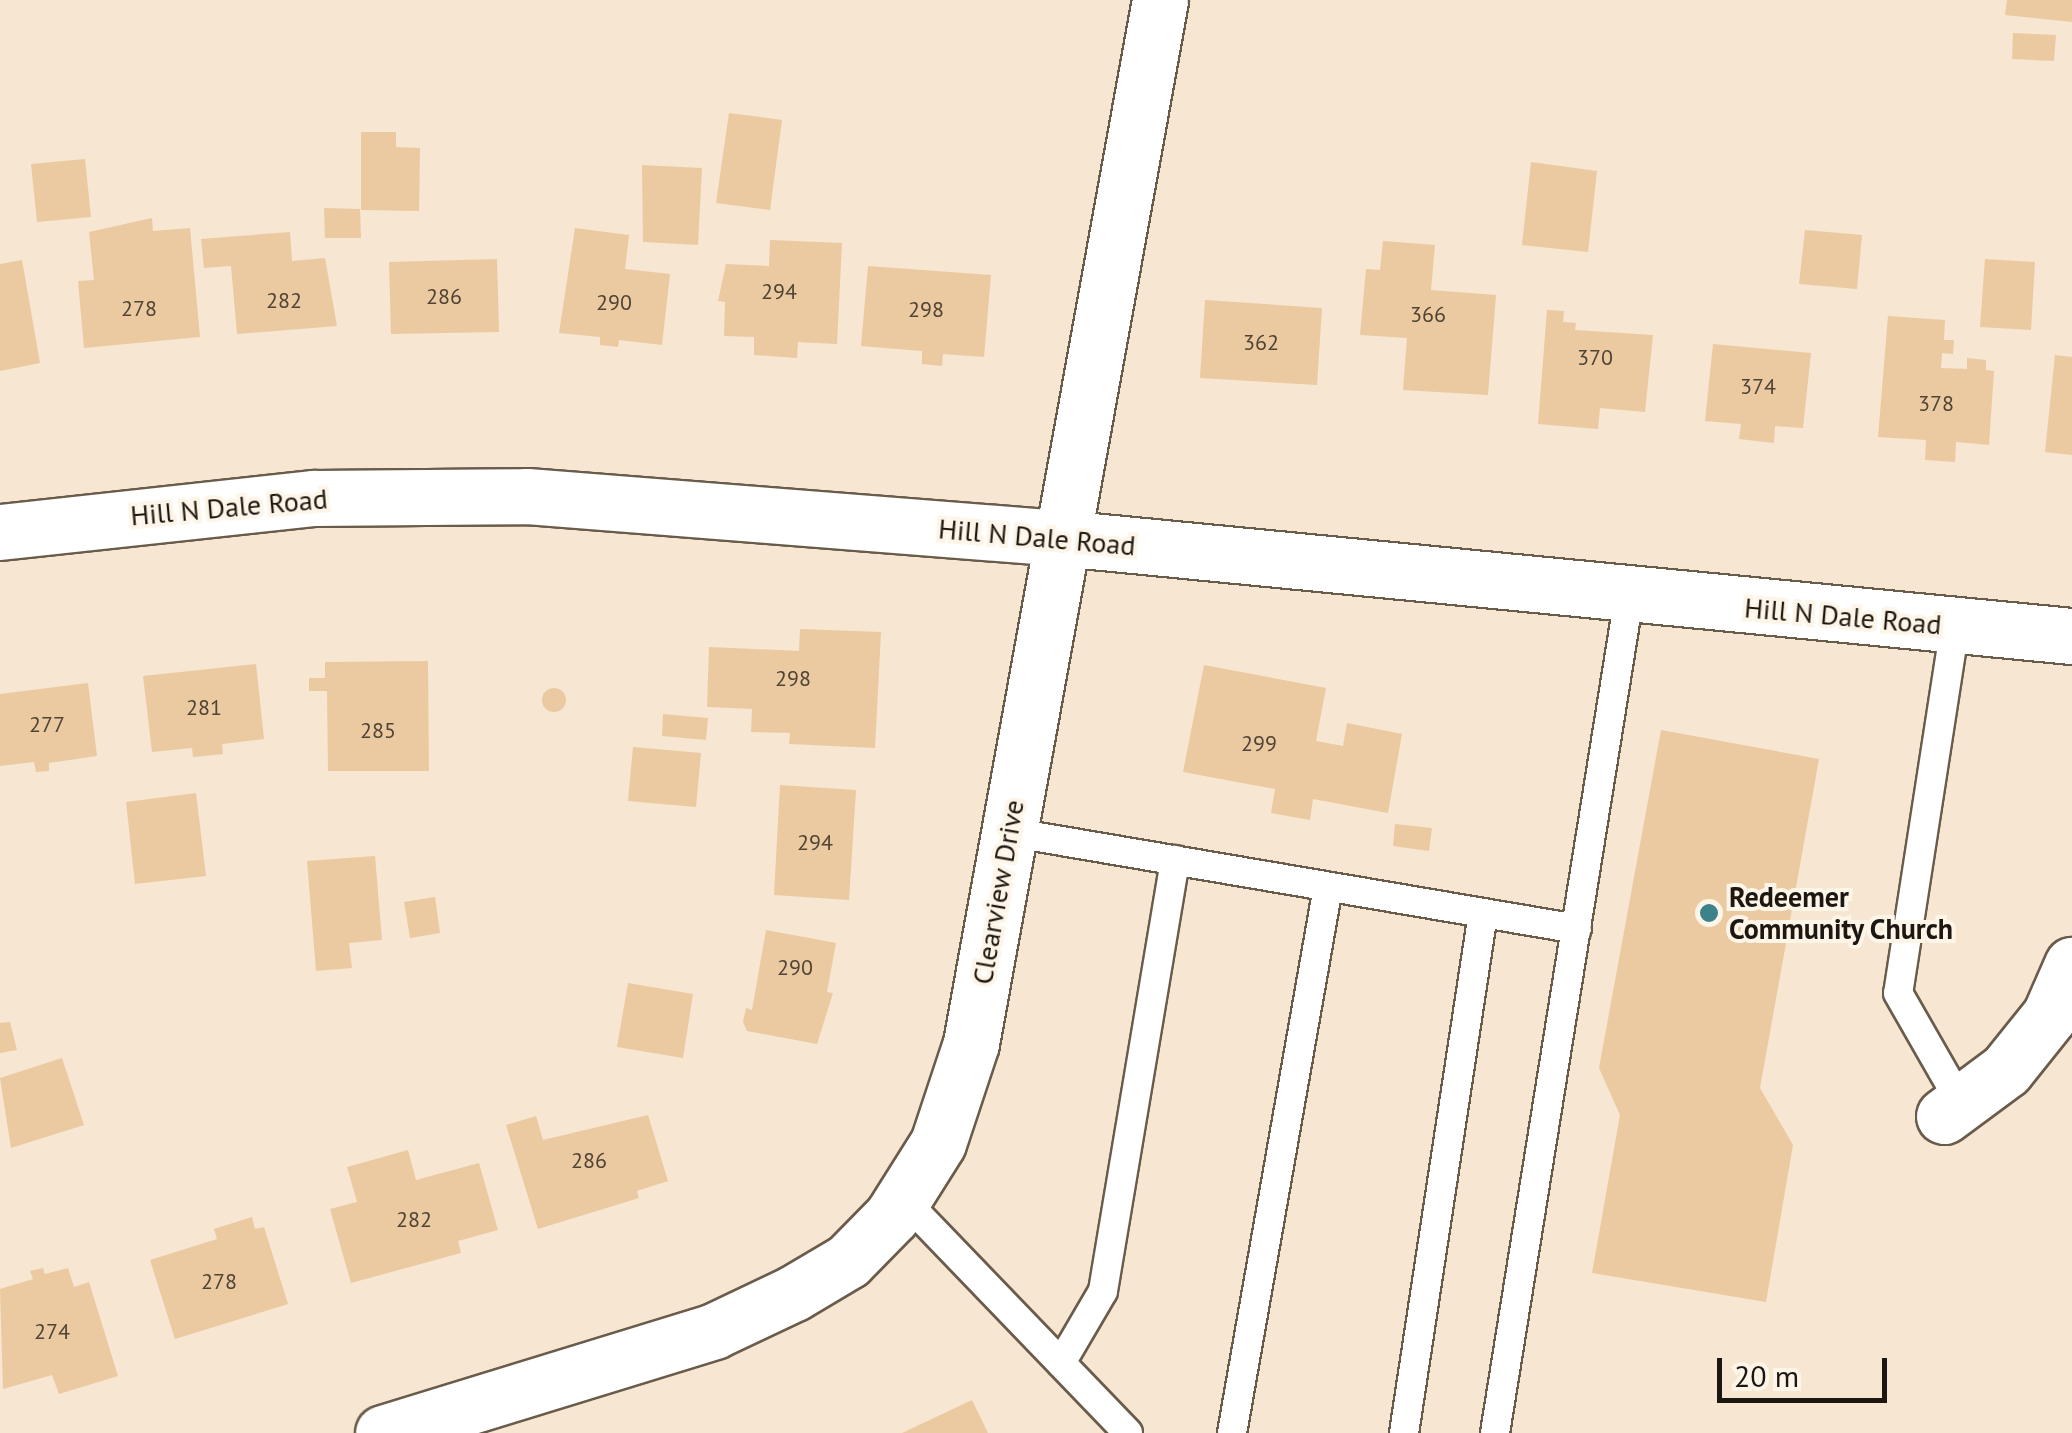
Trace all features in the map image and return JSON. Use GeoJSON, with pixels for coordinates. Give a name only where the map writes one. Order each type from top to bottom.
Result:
{"type":"FeatureCollection","features":[{"type":"Feature","properties":{"kind":"street","name":"Clearview Drive"},"geometry":{"type":"LineString","coordinates":[[383,1433],[714,1331],[848,1260],[904,1200],[938,1143],[971,1044],[1160,0]]}},
{"type":"Feature","properties":{"kind":"street","name":"Hill N Dale Road"},"geometry":{"type":"LineString","coordinates":[[0,532],[314,498],[527,496],[1061,538],[1629,597],[2072,636]]}},
{"type":"Feature","properties":{"kind":"street"},"geometry":{"type":"LineString","coordinates":[[1952,1110],[2006,1070],[2050,1014],[2072,965]]}},
{"type":"Feature","properties":{"kind":"lane"},"geometry":{"type":"LineString","coordinates":[[1495,1433],[1629,597]]}},
{"type":"Feature","properties":{"kind":"lane"},"geometry":{"type":"LineString","coordinates":[[1952,1110],[1898,993],[1955,626]]}},
{"type":"Feature","properties":{"kind":"lane"},"geometry":{"type":"LineString","coordinates":[[1008,832],[1577,930]]}},
{"type":"Feature","properties":{"kind":"lane"},"geometry":{"type":"LineString","coordinates":[[1060,1363],[1103,1291],[1175,860]]}},
{"type":"Feature","properties":{"kind":"lane"},"geometry":{"type":"LineString","coordinates":[[1232,1433],[1328,887]]}},
{"type":"Feature","properties":{"kind":"lane"},"geometry":{"type":"LineString","coordinates":[[1404,1433],[1482,913]]}},
{"type":"Feature","properties":{"kind":"lane"},"geometry":{"type":"LineString","coordinates":[[904,1200],[1128,1433]]}},
{"type":"Feature","properties":{"kind":"building"},"geometry":{"type":"Polygon","coordinates":[[[2007,0],[2072,0],[2072,22],[2005,15],[2007,0]]]}},
{"type":"Feature","properties":{"kind":"building"},"geometry":{"type":"Polygon","coordinates":[[[2013,33],[2056,35],[2054,61],[2012,59],[2013,33]]]}},
{"type":"Feature","properties":{"kind":"building"},"geometry":{"type":"Polygon","coordinates":[[[729,113],[782,120],[770,210],[716,203],[729,113]]]}},
{"type":"Feature","properties":{"kind":"building"},"geometry":{"type":"Polygon","coordinates":[[[361,132],[396,132],[396,147],[420,148],[419,211],[361,210],[361,132]]]}},
{"type":"Feature","properties":{"kind":"building"},"geometry":{"type":"Polygon","coordinates":[[[85,159],[91,217],[37,222],[31,164],[85,159]]]}},
{"type":"Feature","properties":{"kind":"building"},"geometry":{"type":"Polygon","coordinates":[[[1531,162],[1597,171],[1588,252],[1522,245],[1531,162]]]}},
{"type":"Feature","properties":{"kind":"building"},"geometry":{"type":"Polygon","coordinates":[[[642,165],[702,168],[698,245],[643,242],[642,165]]]}},
{"type":"Feature","properties":{"kind":"building"},"geometry":{"type":"Polygon","coordinates":[[[324,208],[360,209],[361,238],[325,238],[324,208]]]}},
{"type":"Feature","properties":{"kind":"building"},"geometry":{"type":"Polygon","coordinates":[[[152,218],[153,231],[190,228],[200,337],[84,348],[78,281],[94,280],[89,232],[152,218]]]}},
{"type":"Feature","properties":{"kind":"building"},"geometry":{"type":"Polygon","coordinates":[[[575,228],[629,235],[625,269],[670,274],[662,345],[619,340],[618,347],[600,345],[600,337],[559,333],[575,228]]]}},
{"type":"Feature","properties":{"kind":"building"},"geometry":{"type":"Polygon","coordinates":[[[1805,230],[1862,235],[1857,289],[1799,284],[1805,230]]]}},
{"type":"Feature","properties":{"kind":"building"},"geometry":{"type":"Polygon","coordinates":[[[290,232],[292,261],[325,258],[337,326],[237,334],[231,266],[204,268],[201,239],[290,232]]]}},
{"type":"Feature","properties":{"kind":"building"},"geometry":{"type":"Polygon","coordinates":[[[770,240],[842,243],[837,344],[798,342],[797,358],[754,355],[754,337],[724,336],[725,302],[718,301],[726,264],[769,266],[770,240]]]}},
{"type":"Feature","properties":{"kind":"building"},"geometry":{"type":"Polygon","coordinates":[[[1383,241],[1435,245],[1431,290],[1496,295],[1488,395],[1403,390],[1407,338],[1360,335],[1366,269],[1380,270],[1383,241]]]}},
{"type":"Feature","properties":{"kind":"building"},"geometry":{"type":"Polygon","coordinates":[[[497,259],[499,332],[391,334],[389,262],[497,259]]]}},
{"type":"Feature","properties":{"kind":"building"},"geometry":{"type":"Polygon","coordinates":[[[1985,259],[2035,262],[2031,330],[1980,327],[1985,259]]]}},
{"type":"Feature","properties":{"kind":"building"},"geometry":{"type":"Polygon","coordinates":[[[22,260],[40,363],[0,371],[0,264],[22,260]]]}},
{"type":"Feature","properties":{"kind":"building"},"geometry":{"type":"Polygon","coordinates":[[[868,266],[991,275],[984,357],[943,354],[942,366],[922,364],[922,351],[861,346],[868,266]]]}},
{"type":"Feature","properties":{"kind":"building"},"geometry":{"type":"Polygon","coordinates":[[[1205,300],[1322,308],[1317,385],[1200,378],[1205,300]]]}},
{"type":"Feature","properties":{"kind":"building"},"geometry":{"type":"Polygon","coordinates":[[[1547,310],[1564,311],[1563,322],[1576,323],[1575,330],[1653,335],[1645,412],[1600,408],[1598,429],[1538,424],[1547,310]]]}},
{"type":"Feature","properties":{"kind":"building"},"geometry":{"type":"Polygon","coordinates":[[[1888,316],[1945,320],[1944,340],[1954,340],[1953,354],[1942,353],[1941,368],[1967,369],[1967,358],[1986,360],[1986,370],[1994,371],[1989,445],[1956,442],[1955,462],[1925,460],[1926,440],[1878,437],[1888,316]]]}},
{"type":"Feature","properties":{"kind":"building"},"geometry":{"type":"Polygon","coordinates":[[[1713,344],[1811,353],[1803,428],[1775,426],[1774,443],[1739,439],[1741,424],[1705,421],[1713,344]]]}},
{"type":"Feature","properties":{"kind":"building"},"geometry":{"type":"Polygon","coordinates":[[[2055,355],[2072,357],[2072,455],[2045,452],[2055,355]]]}},
{"type":"Feature","properties":{"kind":"building"},"geometry":{"type":"Polygon","coordinates":[[[800,629],[881,632],[875,748],[789,744],[790,733],[751,732],[752,709],[707,707],[709,647],[799,651],[800,629]]]}},
{"type":"Feature","properties":{"kind":"building"},"geometry":{"type":"Polygon","coordinates":[[[428,661],[429,771],[328,771],[327,691],[309,691],[309,678],[325,678],[325,662],[428,661]]]}},
{"type":"Feature","properties":{"kind":"building"},"geometry":{"type":"Polygon","coordinates":[[[256,664],[264,739],[222,744],[223,754],[193,757],[192,748],[152,752],[143,676],[256,664]]]}},
{"type":"Feature","properties":{"kind":"building"},"geometry":{"type":"Polygon","coordinates":[[[1204,665],[1326,688],[1316,741],[1343,746],[1347,723],[1402,734],[1388,813],[1313,799],[1310,820],[1271,813],[1275,789],[1183,772],[1204,665]]]}},
{"type":"Feature","properties":{"kind":"building"},"geometry":{"type":"Polygon","coordinates":[[[88,683],[97,756],[49,763],[49,771],[36,772],[34,762],[0,766],[0,694],[88,683]]]}},
{"type":"Feature","properties":{"kind":"building"},"geometry":{"type":"Polygon","coordinates":[[[554,688],[563,691],[563,709],[554,712],[545,709],[542,700],[545,691],[554,688]]]}},
{"type":"Feature","properties":{"kind":"building"},"geometry":{"type":"Polygon","coordinates":[[[663,714],[708,718],[706,740],[662,736],[663,714]]]}},
{"type":"Feature","properties":{"kind":"building","name":"Redeemer Community Church"},"geometry":{"type":"Polygon","coordinates":[[[1661,730],[1819,759],[1760,1088],[1793,1145],[1766,1302],[1592,1273],[1620,1115],[1599,1068],[1661,730]]]}},
{"type":"Feature","properties":{"kind":"building"},"geometry":{"type":"Polygon","coordinates":[[[633,747],[701,753],[696,807],[628,801],[633,747]]]}},
{"type":"Feature","properties":{"kind":"building"},"geometry":{"type":"Polygon","coordinates":[[[780,785],[856,790],[849,900],[774,895],[780,785]]]}},
{"type":"Feature","properties":{"kind":"building"},"geometry":{"type":"Polygon","coordinates":[[[196,793],[206,876],[135,884],[126,802],[196,793]]]}},
{"type":"Feature","properties":{"kind":"building"},"geometry":{"type":"Polygon","coordinates":[[[1395,824],[1432,828],[1429,851],[1393,846],[1395,824]]]}},
{"type":"Feature","properties":{"kind":"building"},"geometry":{"type":"Polygon","coordinates":[[[375,856],[382,940],[349,943],[352,968],[316,971],[307,861],[375,856]]]}},
{"type":"Feature","properties":{"kind":"building"},"geometry":{"type":"Polygon","coordinates":[[[435,897],[440,933],[410,938],[404,902],[435,897]]]}},
{"type":"Feature","properties":{"kind":"building"},"geometry":{"type":"Polygon","coordinates":[[[766,930],[836,943],[827,992],[833,993],[817,1044],[747,1031],[743,1022],[746,1008],[752,1010],[766,930]]]}},
{"type":"Feature","properties":{"kind":"building"},"geometry":{"type":"Polygon","coordinates":[[[628,983],[693,994],[683,1058],[617,1047],[628,983]]]}},
{"type":"Feature","properties":{"kind":"building"},"geometry":{"type":"Polygon","coordinates":[[[10,1022],[17,1050],[0,1053],[0,1023],[10,1022]]]}},
{"type":"Feature","properties":{"kind":"building"},"geometry":{"type":"Polygon","coordinates":[[[62,1058],[84,1125],[11,1148],[0,1078],[62,1058]]]}},
{"type":"Feature","properties":{"kind":"building"},"geometry":{"type":"Polygon","coordinates":[[[648,1115],[668,1181],[637,1191],[639,1198],[538,1229],[506,1125],[536,1116],[543,1140],[648,1115]]]}},
{"type":"Feature","properties":{"kind":"building"},"geometry":{"type":"Polygon","coordinates":[[[408,1150],[416,1180],[479,1163],[498,1230],[458,1241],[461,1253],[351,1283],[330,1209],[357,1202],[347,1167],[408,1150]]]}},
{"type":"Feature","properties":{"kind":"building"},"geometry":{"type":"Polygon","coordinates":[[[252,1217],[255,1229],[264,1227],[288,1304],[175,1339],[150,1260],[217,1239],[214,1229],[252,1217]]]}},
{"type":"Feature","properties":{"kind":"building"},"geometry":{"type":"Polygon","coordinates":[[[43,1268],[45,1274],[68,1268],[74,1287],[89,1282],[118,1376],[59,1394],[52,1375],[3,1389],[0,1289],[33,1279],[30,1271],[43,1268]]]}},
{"type":"Feature","properties":{"kind":"building"},"geometry":{"type":"Polygon","coordinates":[[[972,1400],[988,1433],[902,1433],[972,1400]]]}},
{"type":"Feature","properties":{"kind":"place","name":"Redeemer Community Church"},"geometry":{"type":"Point","coordinates":[1709,913]}}]}
